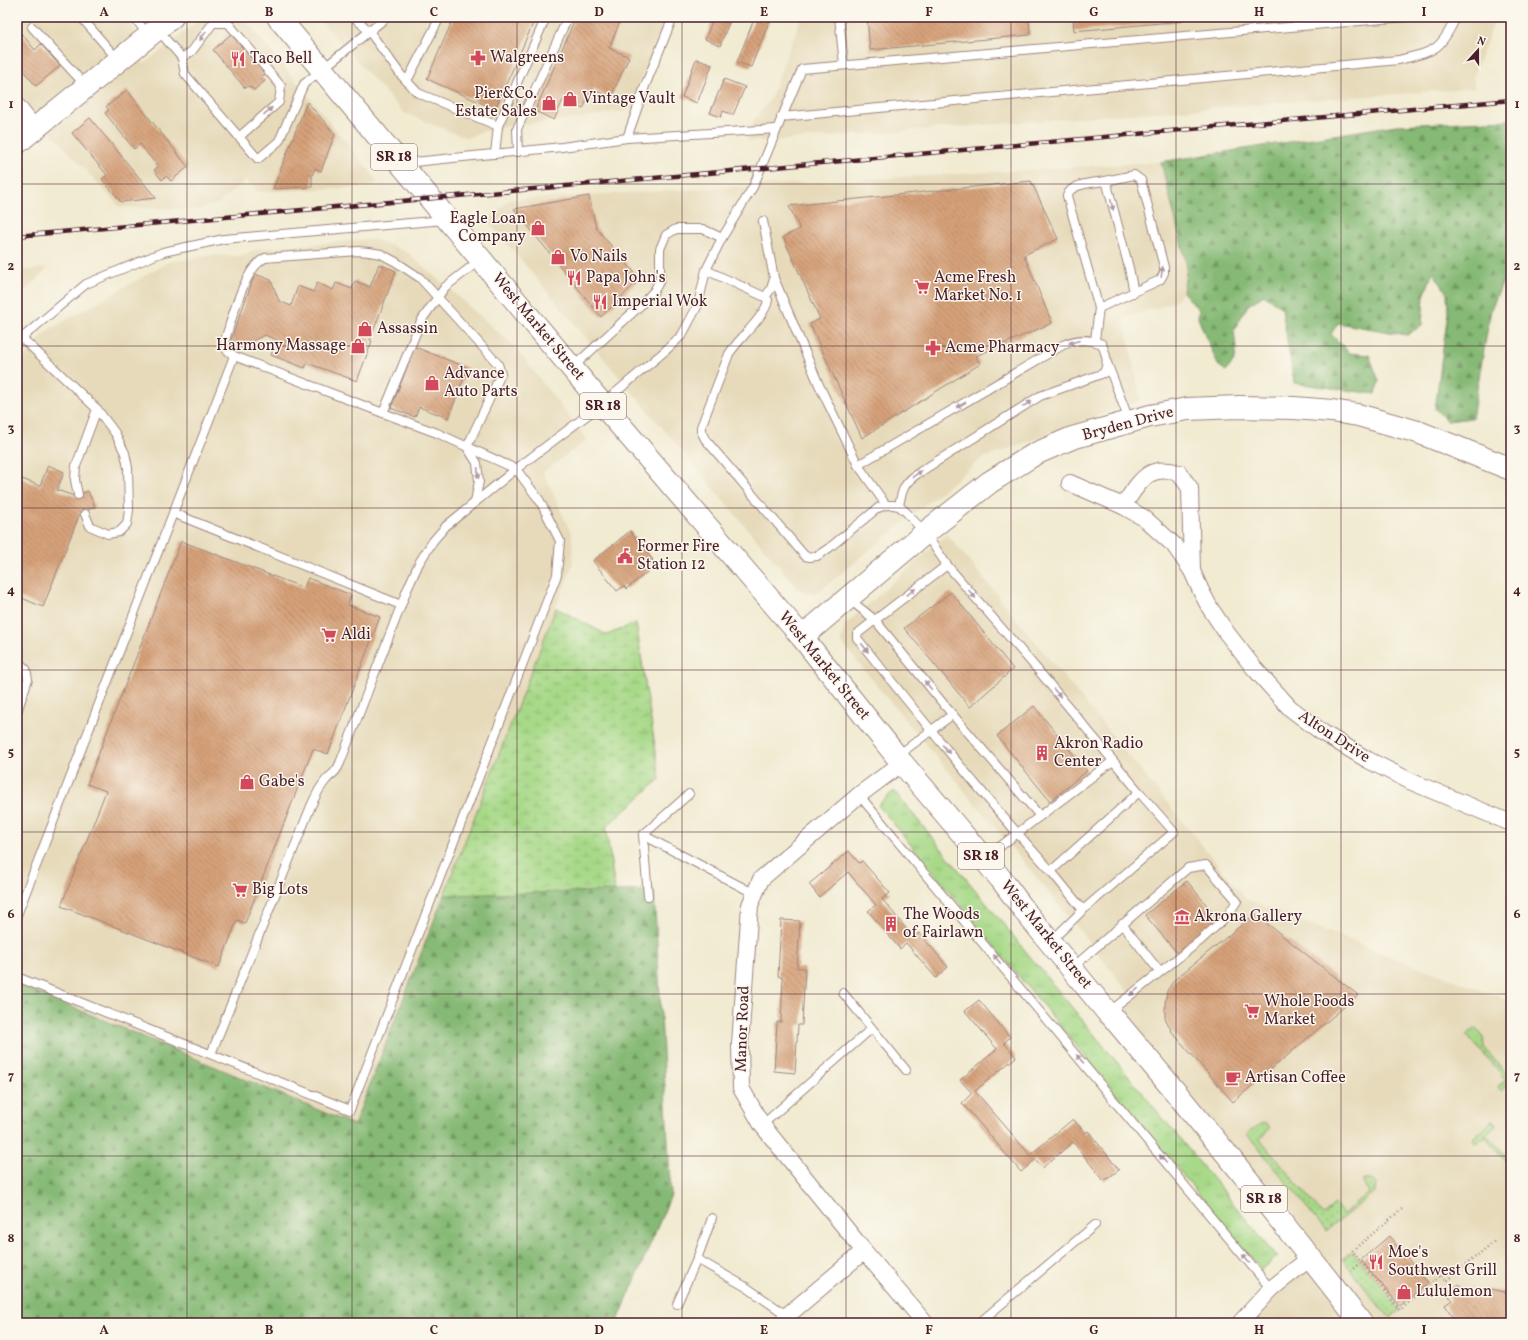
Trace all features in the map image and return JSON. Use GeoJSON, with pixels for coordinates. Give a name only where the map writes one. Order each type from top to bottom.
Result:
{"type":"FeatureCollection","features":[{"type":"Feature","properties":{"kind":"main road","name":"West Market Street"},"geometry":{"type":"LineString","coordinates":[[278,17],[602,404],[802,637],[899,760],[984,859],[1108,1013],[1111,1014],[1212,1135],[1361,1323]]}},
{"type":"Feature","properties":{"kind":"main road"},"geometry":{"type":"LineString","coordinates":[[17,143],[159,27]]}},
{"type":"Feature","properties":{"kind":"main road","name":"Bryden Drive"},"geometry":{"type":"LineString","coordinates":[[802,637],[925,533],[990,482],[1034,454],[1072,438],[1129,422],[1187,409],[1239,407],[1294,408],[1332,411],[1358,415],[1418,432],[1511,469]]}},
{"type":"Feature","properties":{"kind":"street"},"geometry":{"type":"LineString","coordinates":[[17,106],[35,129]]}},
{"type":"Feature","properties":{"kind":"street","name":"Alton Drive"},"geometry":{"type":"LineString","coordinates":[[1192,571],[1190,488],[1179,473],[1163,470],[1154,472],[1142,478],[1122,506],[1144,518],[1174,545],[1192,571],[1210,608],[1226,632],[1254,668],[1290,708],[1323,733],[1368,760],[1412,782],[1511,823]]}},
{"type":"Feature","properties":{"kind":"street"},"geometry":{"type":"LineString","coordinates":[[1070,482],[1122,506]]}},
{"type":"Feature","properties":{"kind":"street","name":"Manor Road"},"geometry":{"type":"LineString","coordinates":[[899,760],[761,879],[750,905],[741,1037],[741,1088],[762,1125],[864,1251],[925,1323]]}},
{"type":"Feature","properties":{"kind":"street"},"geometry":{"type":"LineString","coordinates":[[785,1320],[864,1251]]}},
{"type":"Feature","properties":{"kind":"street"},"geometry":{"type":"LineString","coordinates":[[1240,1323],[1271,1289],[1310,1257]]}},
{"type":"Feature","properties":{"kind":"lane"},"geometry":{"type":"LineString","coordinates":[[81,17],[118,61]]}},
{"type":"Feature","properties":{"kind":"lane"},"geometry":{"type":"LineString","coordinates":[[134,17],[159,27],[182,58],[184,74],[258,159],[279,141],[304,84],[387,17]]}},
{"type":"Feature","properties":{"kind":"lane"},"geometry":{"type":"LineString","coordinates":[[354,17],[369,31],[418,93],[498,126]]}},
{"type":"Feature","properties":{"kind":"lane"},"geometry":{"type":"LineString","coordinates":[[407,81],[440,17]]}},
{"type":"Feature","properties":{"kind":"lane"},"geometry":{"type":"LineString","coordinates":[[495,154],[498,126],[546,17]]}},
{"type":"Feature","properties":{"kind":"lane"},"geometry":{"type":"LineString","coordinates":[[518,152],[517,129],[568,17]]}},
{"type":"Feature","properties":{"kind":"lane"},"geometry":{"type":"LineString","coordinates":[[627,138],[645,86],[673,17]]}},
{"type":"Feature","properties":{"kind":"lane"},"geometry":{"type":"LineString","coordinates":[[839,17],[844,65]]}},
{"type":"Feature","properties":{"kind":"lane"},"geometry":{"type":"LineString","coordinates":[[211,1054],[311,806],[319,790],[326,780],[336,772],[340,763],[418,563],[433,541],[446,526],[516,469],[602,404],[682,335],[698,305],[706,270],[722,238],[753,187],[802,69],[1325,20],[1406,17]]}},
{"type":"Feature","properties":{"kind":"lane"},"geometry":{"type":"LineString","coordinates":[[781,117],[1399,60],[1430,52],[1442,43],[1448,36],[1456,17]]}},
{"type":"Feature","properties":{"kind":"lane"},"geometry":{"type":"LineString","coordinates":[[182,58],[192,51],[213,23],[228,23],[281,86],[279,102],[239,136]]}},
{"type":"Feature","properties":{"kind":"lane"},"geometry":{"type":"LineString","coordinates":[[32,27],[86,87]]}},
{"type":"Feature","properties":{"kind":"lane"},"geometry":{"type":"LineString","coordinates":[[400,164],[562,147],[627,138],[776,129]]}},
{"type":"Feature","properties":{"kind":"lane"},"geometry":{"type":"LineString","coordinates":[[1095,340],[1099,308],[1066,196],[1068,191],[1073,187],[1134,175],[1141,180],[1164,267],[1164,272],[1160,280],[1099,308]]}},
{"type":"Feature","properties":{"kind":"lane"},"geometry":{"type":"LineString","coordinates":[[1105,181],[1129,268],[1134,293]]}},
{"type":"Feature","properties":{"kind":"lane"},"geometry":{"type":"LineString","coordinates":[[86,514],[90,526],[108,534],[119,532],[126,524],[129,510],[128,468],[125,453],[115,434],[97,410],[19,339],[86,284],[163,252],[224,239],[447,220]]}},
{"type":"Feature","properties":{"kind":"lane"},"geometry":{"type":"LineString","coordinates":[[763,221],[774,278],[819,385],[858,465],[886,505]]}},
{"type":"Feature","properties":{"kind":"lane"},"geometry":{"type":"LineString","coordinates":[[572,368],[642,304],[654,291],[660,280],[660,249],[666,235],[676,229],[702,229],[722,238]]}},
{"type":"Feature","properties":{"kind":"lane"},"geometry":{"type":"LineString","coordinates":[[17,977],[350,1110],[557,575],[560,541],[540,501],[516,469],[467,447],[437,433],[234,356],[226,349],[225,340],[249,274],[259,261],[265,258],[358,251],[376,252],[408,269],[420,278],[498,364],[501,374],[467,447]]}},
{"type":"Feature","properties":{"kind":"lane"},"geometry":{"type":"LineString","coordinates":[[383,412],[421,321],[445,287],[481,259]]}},
{"type":"Feature","properties":{"kind":"lane"},"geometry":{"type":"LineString","coordinates":[[706,270],[766,297]]}},
{"type":"Feature","properties":{"kind":"lane"},"geometry":{"type":"LineString","coordinates":[[774,278],[766,297],[768,300],[763,312],[729,354],[702,426],[701,431],[705,439],[805,556],[817,556],[878,508],[886,505],[899,506],[925,533],[947,565],[1037,669],[1174,832],[1083,910],[1051,942]]}},
{"type":"Feature","properties":{"kind":"lane"},"geometry":{"type":"LineString","coordinates":[[858,465],[1073,340],[1095,340],[1102,344],[1129,422]]}},
{"type":"Feature","properties":{"kind":"lane"},"geometry":{"type":"LineString","coordinates":[[17,915],[234,356]]}},
{"type":"Feature","properties":{"kind":"lane"},"geometry":{"type":"LineString","coordinates":[[899,506],[904,488],[909,480],[920,472],[1040,396],[1053,390],[1099,376],[1104,373],[1108,365]]}},
{"type":"Feature","properties":{"kind":"lane"},"geometry":{"type":"LineString","coordinates":[[78,495],[75,480],[76,466],[97,410]]}},
{"type":"Feature","properties":{"kind":"lane"},"geometry":{"type":"LineString","coordinates":[[467,447],[477,463],[478,481],[475,502]]}},
{"type":"Feature","properties":{"kind":"lane"},"geometry":{"type":"LineString","coordinates":[[173,513],[401,605]]}},
{"type":"Feature","properties":{"kind":"lane"},"geometry":{"type":"LineString","coordinates":[[947,565],[860,631],[857,634],[857,638],[931,731],[1083,910]]}},
{"type":"Feature","properties":{"kind":"lane"},"geometry":{"type":"LineString","coordinates":[[848,598],[874,620],[952,715],[1040,816]]}},
{"type":"Feature","properties":{"kind":"lane"},"geometry":{"type":"LineString","coordinates":[[17,661],[26,668],[28,679],[17,711]]}},
{"type":"Feature","properties":{"kind":"lane"},"geometry":{"type":"LineString","coordinates":[[899,760],[931,731],[952,715]]}},
{"type":"Feature","properties":{"kind":"lane"},"geometry":{"type":"LineString","coordinates":[[984,859],[1113,761]]}},
{"type":"Feature","properties":{"kind":"lane"},"geometry":{"type":"LineString","coordinates":[[1051,871],[1139,792]]}},
{"type":"Feature","properties":{"kind":"lane"},"geometry":{"type":"LineString","coordinates":[[643,835],[688,794]]}},
{"type":"Feature","properties":{"kind":"lane"},"geometry":{"type":"LineString","coordinates":[[859,795],[1271,1289]]}},
{"type":"Feature","properties":{"kind":"lane"},"geometry":{"type":"LineString","coordinates":[[643,835],[755,894]]}},
{"type":"Feature","properties":{"kind":"lane"},"geometry":{"type":"LineString","coordinates":[[643,835],[648,896]]}},
{"type":"Feature","properties":{"kind":"lane"},"geometry":{"type":"LineString","coordinates":[[1072,968],[1188,868],[1206,864],[1237,901],[1227,916],[1201,940],[1108,1013]]}},
{"type":"Feature","properties":{"kind":"lane"},"geometry":{"type":"LineString","coordinates":[[1122,924],[1160,972]]}},
{"type":"Feature","properties":{"kind":"lane"},"geometry":{"type":"LineString","coordinates":[[843,993],[906,1070]]}},
{"type":"Feature","properties":{"kind":"lane"},"geometry":{"type":"LineString","coordinates":[[762,1125],[871,1029]]}},
{"type":"Feature","properties":{"kind":"lane"},"geometry":{"type":"LineString","coordinates":[[677,1304],[697,1259],[712,1218]]}},
{"type":"Feature","properties":{"kind":"lane"},"geometry":{"type":"LineString","coordinates":[[979,1323],[1096,1225]]}},
{"type":"Feature","properties":{"kind":"lane"},"geometry":{"type":"LineString","coordinates":[[697,1259],[746,1287],[785,1320]]}},
{"type":"Feature","properties":{"kind":"path"},"geometry":{"type":"LineString","coordinates":[[1402,1210],[1352,1251],[1400,1310],[1441,1275],[1446,1281],[1496,1240]]}},
{"type":"Feature","properties":{"kind":"path"},"geometry":{"type":"LineString","coordinates":[[1352,1271],[1361,1262]]}},
{"type":"Feature","properties":{"kind":"shaded area"},"geometry":{"type":"Polygon","coordinates":[[[20,17],[127,17],[132,23],[144,64],[203,17],[243,17],[377,180],[376,184],[365,187],[258,192],[246,180],[219,203],[197,210],[120,207],[17,96],[17,19],[20,17]]]}},
{"type":"Feature","properties":{"kind":"shaded area"},"geometry":{"type":"Polygon","coordinates":[[[317,17],[666,17],[629,110],[568,120],[509,126],[480,132],[467,138],[404,113],[317,17]]]}},
{"type":"Feature","properties":{"kind":"shaded area"},"geometry":{"type":"Polygon","coordinates":[[[801,17],[1496,17],[1473,77],[1475,88],[771,141],[747,141],[754,120],[771,98],[801,17]]]}},
{"type":"Feature","properties":{"kind":"shaded area"},"geometry":{"type":"Polygon","coordinates":[[[1161,162],[1187,266],[1183,292],[1174,302],[1124,318],[1141,400],[981,459],[816,594],[799,590],[488,221],[509,200],[1161,162]]]}},
{"type":"Feature","properties":{"kind":"shaded area"},"geometry":{"type":"Polygon","coordinates":[[[372,239],[391,245],[408,253],[514,346],[587,440],[543,472],[572,535],[573,564],[354,1125],[17,984],[17,366],[45,332],[169,262],[213,255],[240,256],[257,249],[372,239]]]}},
{"type":"Feature","properties":{"kind":"shaded area"},"geometry":{"type":"Polygon","coordinates":[[[48,268],[17,300],[17,271],[48,268]]]}},
{"type":"Feature","properties":{"kind":"shaded area"},"geometry":{"type":"Polygon","coordinates":[[[947,534],[1246,899],[1405,962],[1511,1001],[1511,1323],[1240,1323],[1310,1257],[1111,1015],[1132,997],[1078,928],[841,642],[845,625],[947,534]]]}},
{"type":"Feature","properties":{"kind":"green space"},"geometry":{"type":"Polygon","coordinates":[[[1511,120],[1511,269],[1502,284],[1491,309],[1472,418],[1447,421],[1435,409],[1448,312],[1447,293],[1433,272],[1424,296],[1422,325],[1407,335],[1338,323],[1331,334],[1350,353],[1369,355],[1379,381],[1375,394],[1294,383],[1282,308],[1264,295],[1248,305],[1234,330],[1236,348],[1235,360],[1226,371],[1218,365],[1198,318],[1199,310],[1183,292],[1187,266],[1161,162],[1397,125],[1511,120]]]}},
{"type":"Feature","properties":{"kind":"green space"},"geometry":{"type":"Polygon","coordinates":[[[556,608],[607,635],[636,623],[660,779],[606,827],[615,891],[444,895],[556,608]]]}},
{"type":"Feature","properties":{"kind":"green space"},"geometry":{"type":"Polygon","coordinates":[[[894,791],[1277,1257],[1261,1270],[878,805],[894,791]]]}},
{"type":"Feature","properties":{"kind":"green space"},"geometry":{"type":"Polygon","coordinates":[[[654,890],[671,1195],[617,1323],[17,1323],[17,984],[354,1125],[444,895],[654,890]]]}},
{"type":"Feature","properties":{"kind":"green space"},"geometry":{"type":"Polygon","coordinates":[[[1475,1028],[1483,1036],[1484,1048],[1509,1076],[1510,1083],[1501,1091],[1499,1090],[1498,1086],[1506,1080],[1467,1035],[1475,1028]]]}},
{"type":"Feature","properties":{"kind":"green space"},"geometry":{"type":"Polygon","coordinates":[[[1492,1121],[1496,1126],[1487,1134],[1511,1162],[1511,1167],[1485,1136],[1476,1143],[1473,1141],[1473,1138],[1492,1121]]]}},
{"type":"Feature","properties":{"kind":"green space"},"geometry":{"type":"Polygon","coordinates":[[[1263,1123],[1269,1126],[1269,1129],[1260,1139],[1323,1215],[1335,1205],[1344,1214],[1369,1192],[1363,1183],[1363,1180],[1372,1180],[1376,1184],[1375,1192],[1326,1231],[1247,1134],[1263,1123]]]}},
{"type":"Feature","properties":{"kind":"green space"},"geometry":{"type":"Polygon","coordinates":[[[1352,1251],[1400,1310],[1390,1318],[1342,1259],[1352,1251]]]}},
{"type":"Feature","properties":{"kind":"building"},"geometry":{"type":"Polygon","coordinates":[[[454,17],[534,17],[535,19],[495,109],[427,79],[454,17]]]}},
{"type":"Feature","properties":{"kind":"building"},"geometry":{"type":"Polygon","coordinates":[[[576,17],[622,17],[609,48],[629,57],[611,97],[592,89],[583,109],[563,100],[554,120],[535,111],[576,17]]]}},
{"type":"Feature","properties":{"kind":"building"},"geometry":{"type":"Polygon","coordinates":[[[714,17],[731,17],[720,46],[705,39],[714,17]]]}},
{"type":"Feature","properties":{"kind":"building"},"geometry":{"type":"Polygon","coordinates":[[[755,17],[771,17],[751,67],[737,62],[755,17]]]}},
{"type":"Feature","properties":{"kind":"building"},"geometry":{"type":"Polygon","coordinates":[[[867,17],[1029,17],[1030,35],[870,50],[867,17]]]}},
{"type":"Feature","properties":{"kind":"building"},"geometry":{"type":"Polygon","coordinates":[[[1073,17],[1182,17],[1182,21],[1074,31],[1073,17]]]}},
{"type":"Feature","properties":{"kind":"building"},"geometry":{"type":"Polygon","coordinates":[[[22,34],[35,50],[41,44],[60,66],[36,86],[17,63],[17,38],[22,34]]]}},
{"type":"Feature","properties":{"kind":"building"},"geometry":{"type":"Polygon","coordinates":[[[231,34],[265,74],[261,77],[265,81],[254,90],[249,86],[245,88],[213,50],[231,34]]]}},
{"type":"Feature","properties":{"kind":"building"},"geometry":{"type":"Polygon","coordinates":[[[696,59],[712,65],[697,103],[682,97],[696,59]]]}},
{"type":"Feature","properties":{"kind":"building"},"geometry":{"type":"Polygon","coordinates":[[[724,79],[745,87],[733,115],[723,111],[721,117],[710,113],[724,79]]]}},
{"type":"Feature","properties":{"kind":"building"},"geometry":{"type":"Polygon","coordinates":[[[127,90],[188,167],[171,181],[166,176],[162,180],[154,170],[158,167],[140,144],[134,149],[105,113],[109,110],[106,107],[127,90]]]}},
{"type":"Feature","properties":{"kind":"building"},"geometry":{"type":"Polygon","coordinates":[[[307,102],[335,134],[321,171],[315,168],[312,176],[312,187],[273,189],[307,102]]]}},
{"type":"Feature","properties":{"kind":"building"},"geometry":{"type":"Polygon","coordinates":[[[90,118],[156,198],[121,202],[102,179],[107,175],[72,133],[90,118]]]}},
{"type":"Feature","properties":{"kind":"building","name":"Acme Fresh Market No. 1"},"geometry":{"type":"Polygon","coordinates":[[[1031,181],[1058,239],[1024,255],[1052,323],[976,356],[980,364],[862,438],[810,324],[820,319],[783,237],[800,229],[789,206],[1031,181]]]}},
{"type":"Feature","properties":{"kind":"building"},"geometry":{"type":"Polygon","coordinates":[[[589,196],[596,228],[640,279],[601,317],[514,209],[589,196]]]}},
{"type":"Feature","properties":{"kind":"building"},"geometry":{"type":"Polygon","coordinates":[[[379,264],[396,271],[370,340],[372,341],[357,381],[307,363],[305,368],[271,355],[277,340],[265,335],[243,345],[231,340],[255,274],[271,280],[279,301],[291,306],[298,286],[313,292],[317,283],[333,290],[336,283],[352,289],[355,281],[370,287],[379,264]]]}},
{"type":"Feature","properties":{"kind":"building"},"geometry":{"type":"Polygon","coordinates":[[[415,347],[468,368],[448,418],[419,407],[415,417],[391,408],[415,347]]]}},
{"type":"Feature","properties":{"kind":"building"},"geometry":{"type":"Polygon","coordinates":[[[48,465],[64,472],[57,490],[74,496],[88,491],[95,507],[80,513],[43,607],[17,596],[17,477],[40,486],[48,465]]]}},
{"type":"Feature","properties":{"kind":"building"},"geometry":{"type":"Polygon","coordinates":[[[630,531],[653,560],[647,565],[651,569],[626,589],[624,586],[617,591],[593,561],[630,531]]]}},
{"type":"Feature","properties":{"kind":"building"},"geometry":{"type":"Polygon","coordinates":[[[181,541],[304,588],[308,578],[351,595],[348,605],[380,617],[328,754],[313,749],[245,923],[237,920],[219,967],[61,906],[106,791],[87,784],[181,541]]]}},
{"type":"Feature","properties":{"kind":"building"},"geometry":{"type":"Polygon","coordinates":[[[951,592],[1013,669],[970,707],[904,628],[951,592]]]}},
{"type":"Feature","properties":{"kind":"building","name":"Akron Radio Center"},"geometry":{"type":"Polygon","coordinates":[[[1034,706],[1087,771],[1050,801],[997,736],[1034,706]]]}},
{"type":"Feature","properties":{"kind":"building"},"geometry":{"type":"Polygon","coordinates":[[[849,851],[859,863],[862,861],[890,893],[882,899],[913,937],[919,933],[948,967],[936,978],[906,943],[900,949],[868,911],[876,905],[848,872],[819,897],[809,884],[849,851]]]}},
{"type":"Feature","properties":{"kind":"building","name":"Akrona Gallery"},"geometry":{"type":"Polygon","coordinates":[[[1187,881],[1219,920],[1177,953],[1145,915],[1187,881]]]}},
{"type":"Feature","properties":{"kind":"building","name":"Whole Foods Market"},"geometry":{"type":"Polygon","coordinates":[[[1255,914],[1358,995],[1233,1102],[1172,1032],[1165,1018],[1165,1004],[1167,991],[1174,980],[1255,914]]]}},
{"type":"Feature","properties":{"kind":"building"},"geometry":{"type":"Polygon","coordinates":[[[781,920],[800,921],[797,968],[805,968],[802,1025],[798,1025],[795,1073],[774,1071],[777,1022],[781,1022],[783,978],[778,976],[781,920]]]}},
{"type":"Feature","properties":{"kind":"building"},"geometry":{"type":"Polygon","coordinates":[[[979,1000],[1010,1037],[1004,1043],[1016,1057],[975,1091],[1030,1155],[1073,1119],[1085,1133],[1088,1131],[1119,1170],[1104,1181],[1073,1142],[1042,1168],[1035,1160],[1021,1172],[962,1103],[972,1093],[960,1080],[997,1049],[965,1011],[979,1000]]]}},
{"type":"Feature","properties":{"kind":"building"},"geometry":{"type":"Polygon","coordinates":[[[1389,1236],[1428,1283],[1400,1306],[1361,1260],[1389,1236]]]}},
{"type":"Feature","properties":{"kind":"building"},"geometry":{"type":"Polygon","coordinates":[[[1458,1285],[1466,1296],[1484,1288],[1511,1293],[1511,1323],[1497,1320],[1498,1323],[1457,1323],[1445,1305],[1452,1300],[1447,1293],[1458,1285]]]}},
{"type":"Feature","properties":{"kind":"railway"},"geometry":{"type":"LineString","coordinates":[[17,236],[1511,100]]}},
{"type":"Feature","properties":{"kind":"place","name":"Walgreens"},"geometry":{"type":"Point","coordinates":[478,58]}},
{"type":"Feature","properties":{"kind":"place","name":"Taco Bell"},"geometry":{"type":"Point","coordinates":[238,59]}},
{"type":"Feature","properties":{"kind":"place","name":"Vintage Vault"},"geometry":{"type":"Point","coordinates":[570,99]}},
{"type":"Feature","properties":{"kind":"place","name":"Pier&Co. Estate Sales"},"geometry":{"type":"Point","coordinates":[549,103]}},
{"type":"Feature","properties":{"kind":"place","name":"Eagle Loan Company"},"geometry":{"type":"Point","coordinates":[538,228]}},
{"type":"Feature","properties":{"kind":"place","name":"Vo Nails"},"geometry":{"type":"Point","coordinates":[558,257]}},
{"type":"Feature","properties":{"kind":"place","name":"Papa John's"},"geometry":{"type":"Point","coordinates":[574,278]}},
{"type":"Feature","properties":{"kind":"place","name":"Acme Fresh Market No. 1"},"geometry":{"type":"Point","coordinates":[922,287]}},
{"type":"Feature","properties":{"kind":"place","name":"Imperial Wok"},"geometry":{"type":"Point","coordinates":[600,302]}},
{"type":"Feature","properties":{"kind":"place","name":"Assassin"},"geometry":{"type":"Point","coordinates":[365,329]}},
{"type":"Feature","properties":{"kind":"place","name":"Harmony Massage"},"geometry":{"type":"Point","coordinates":[358,346]}},
{"type":"Feature","properties":{"kind":"place","name":"Acme Pharmacy"},"geometry":{"type":"Point","coordinates":[933,348]}},
{"type":"Feature","properties":{"kind":"place","name":"Advance Auto Parts"},"geometry":{"type":"Point","coordinates":[432,383]}},
{"type":"Feature","properties":{"kind":"place","name":"Former Fire Station 12"},"geometry":{"type":"Point","coordinates":[625,556]}},
{"type":"Feature","properties":{"kind":"place","name":"Aldi"},"geometry":{"type":"Point","coordinates":[329,635]}},
{"type":"Feature","properties":{"kind":"place","name":"Akron Radio Center"},"geometry":{"type":"Point","coordinates":[1042,753]}},
{"type":"Feature","properties":{"kind":"place","name":"Gabe's"},"geometry":{"type":"Point","coordinates":[247,782]}},
{"type":"Feature","properties":{"kind":"place","name":"Big Lots"},"geometry":{"type":"Point","coordinates":[240,890]}},
{"type":"Feature","properties":{"kind":"place","name":"Akrona Gallery"},"geometry":{"type":"Point","coordinates":[1182,917]}},
{"type":"Feature","properties":{"kind":"place","name":"The Woods of Fairlawn"},"geometry":{"type":"Point","coordinates":[891,924]}},
{"type":"Feature","properties":{"kind":"place","name":"Whole Foods Market"},"geometry":{"type":"Point","coordinates":[1252,1011]}},
{"type":"Feature","properties":{"kind":"place","name":"Artisan Coffee"},"geometry":{"type":"Point","coordinates":[1233,1078]}},
{"type":"Feature","properties":{"kind":"place","name":"Moe's Southwest Grill"},"geometry":{"type":"Point","coordinates":[1376,1262]}},
{"type":"Feature","properties":{"kind":"place","name":"Lululemon"},"geometry":{"type":"Point","coordinates":[1404,1292]}}]}
